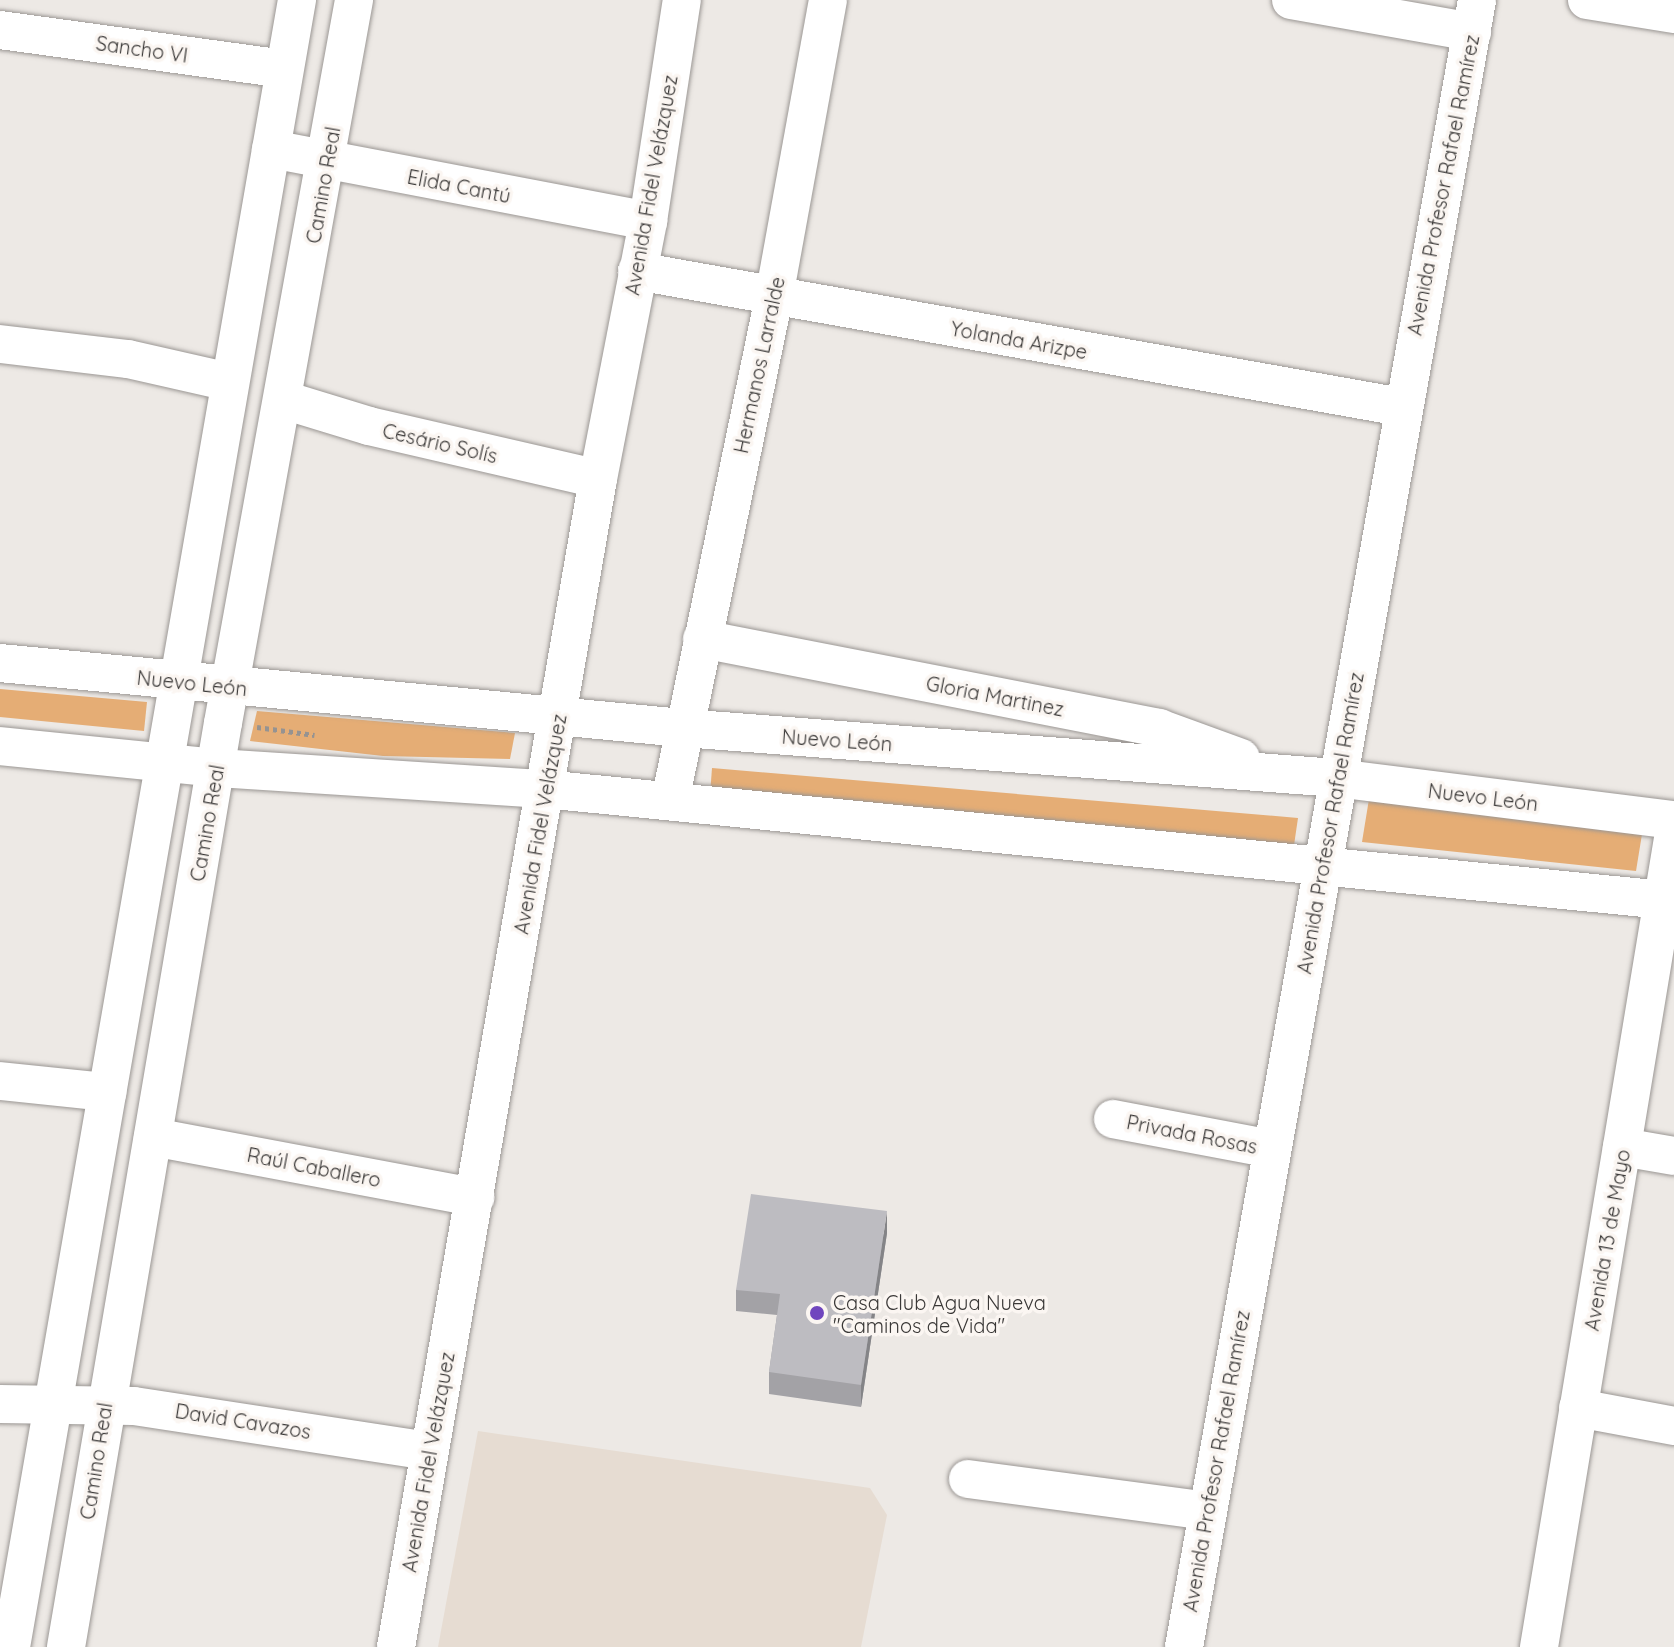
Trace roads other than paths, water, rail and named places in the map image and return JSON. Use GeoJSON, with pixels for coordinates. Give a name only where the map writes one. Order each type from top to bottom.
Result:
{"type":"FeatureCollection","features":[{"type":"Feature","properties":{"kind":"street"},"geometry":{"type":"LineString","coordinates":[[11,1647],[297,0]]}},
{"type":"Feature","properties":{"kind":"street","name":"Camino Real"},"geometry":{"type":"LineString","coordinates":[[66,1647],[105,1404],[354,0]]}},
{"type":"Feature","properties":{"kind":"street","name":"Avenida Fidel Velázquez"},"geometry":{"type":"LineString","coordinates":[[396,1647],[598,479],[648,221],[682,0]]}},
{"type":"Feature","properties":{"kind":"street","name":"Hermanos Larralde"},"geometry":{"type":"LineString","coordinates":[[670,801],[774,297],[828,0]]}},
{"type":"Feature","properties":{"kind":"street"},"geometry":{"type":"LineString","coordinates":[[1291,0],[1474,16]]}},
{"type":"Feature","properties":{"kind":"street"},"geometry":{"type":"LineString","coordinates":[[1587,0],[1674,14]]}},
{"type":"Feature","properties":{"kind":"street","name":"Avenida Profesor Rafael Ramírez"},"geometry":{"type":"LineString","coordinates":[[1184,1647],[1325,864],[1336,778],[1401,407],[1474,16]]}},
{"type":"Feature","properties":{"kind":"street","name":"Sancho VI"},"geometry":{"type":"LineString","coordinates":[[0,30],[284,69]]}},
{"type":"Feature","properties":{"kind":"street","name":"Elida Cantú"},"geometry":{"type":"LineString","coordinates":[[271,149],[648,221]]}},
{"type":"Feature","properties":{"kind":"street","name":"Yolanda Arizpe"},"geometry":{"type":"LineString","coordinates":[[637,271],[1401,407]]}},
{"type":"Feature","properties":{"kind":"street"},"geometry":{"type":"LineString","coordinates":[[0,344],[128,359],[229,382]]}},
{"type":"Feature","properties":{"kind":"street","name":"Cesário Solís"},"geometry":{"type":"LineString","coordinates":[[284,400],[369,426],[598,479]]}},
{"type":"Feature","properties":{"kind":"street","name":"Gloria Martinez"},"geometry":{"type":"LineString","coordinates":[[702,639],[1159,728],[1283,774]]}},
{"type":"Feature","properties":{"kind":"street","name":"Nuevo León"},"geometry":{"type":"LineString","coordinates":[[0,663],[683,728],[1336,778],[1674,820]]}},
{"type":"Feature","properties":{"kind":"street"},"geometry":{"type":"LineString","coordinates":[[0,746],[217,768],[544,789],[1668,900]]}},
{"type":"Feature","properties":{"kind":"street","name":"Avenida 13 de Mayo"},"geometry":{"type":"LineString","coordinates":[[1539,1647],[1622,1147],[1668,900],[1674,832]]}},
{"type":"Feature","properties":{"kind":"street"},"geometry":{"type":"LineString","coordinates":[[0,1081],[107,1092]]}},
{"type":"Feature","properties":{"kind":"street","name":"Privada Rosas"},"geometry":{"type":"LineString","coordinates":[[1113,1119],[1272,1149]]}},
{"type":"Feature","properties":{"kind":"street","name":"Raúl Caballero"},"geometry":{"type":"LineString","coordinates":[[153,1137],[475,1197]]}},
{"type":"Feature","properties":{"kind":"street"},"geometry":{"type":"LineString","coordinates":[[1622,1147],[1674,1156]]}},
{"type":"Feature","properties":{"kind":"street","name":"David Cavazos"},"geometry":{"type":"LineString","coordinates":[[0,1404],[105,1404],[210,1415],[429,1451]]}},
{"type":"Feature","properties":{"kind":"street"},"geometry":{"type":"LineString","coordinates":[[1578,1408],[1674,1426]]}},
{"type":"Feature","properties":{"kind":"street"},"geometry":{"type":"LineString","coordinates":[[968,1479],[1207,1511]]}},
{"type":"Feature","properties":{"kind":"place","name":"Casa Club Agua Nueva \"Caminos de Vida\""},"geometry":{"type":"Point","coordinates":[817,1313]}}]}
